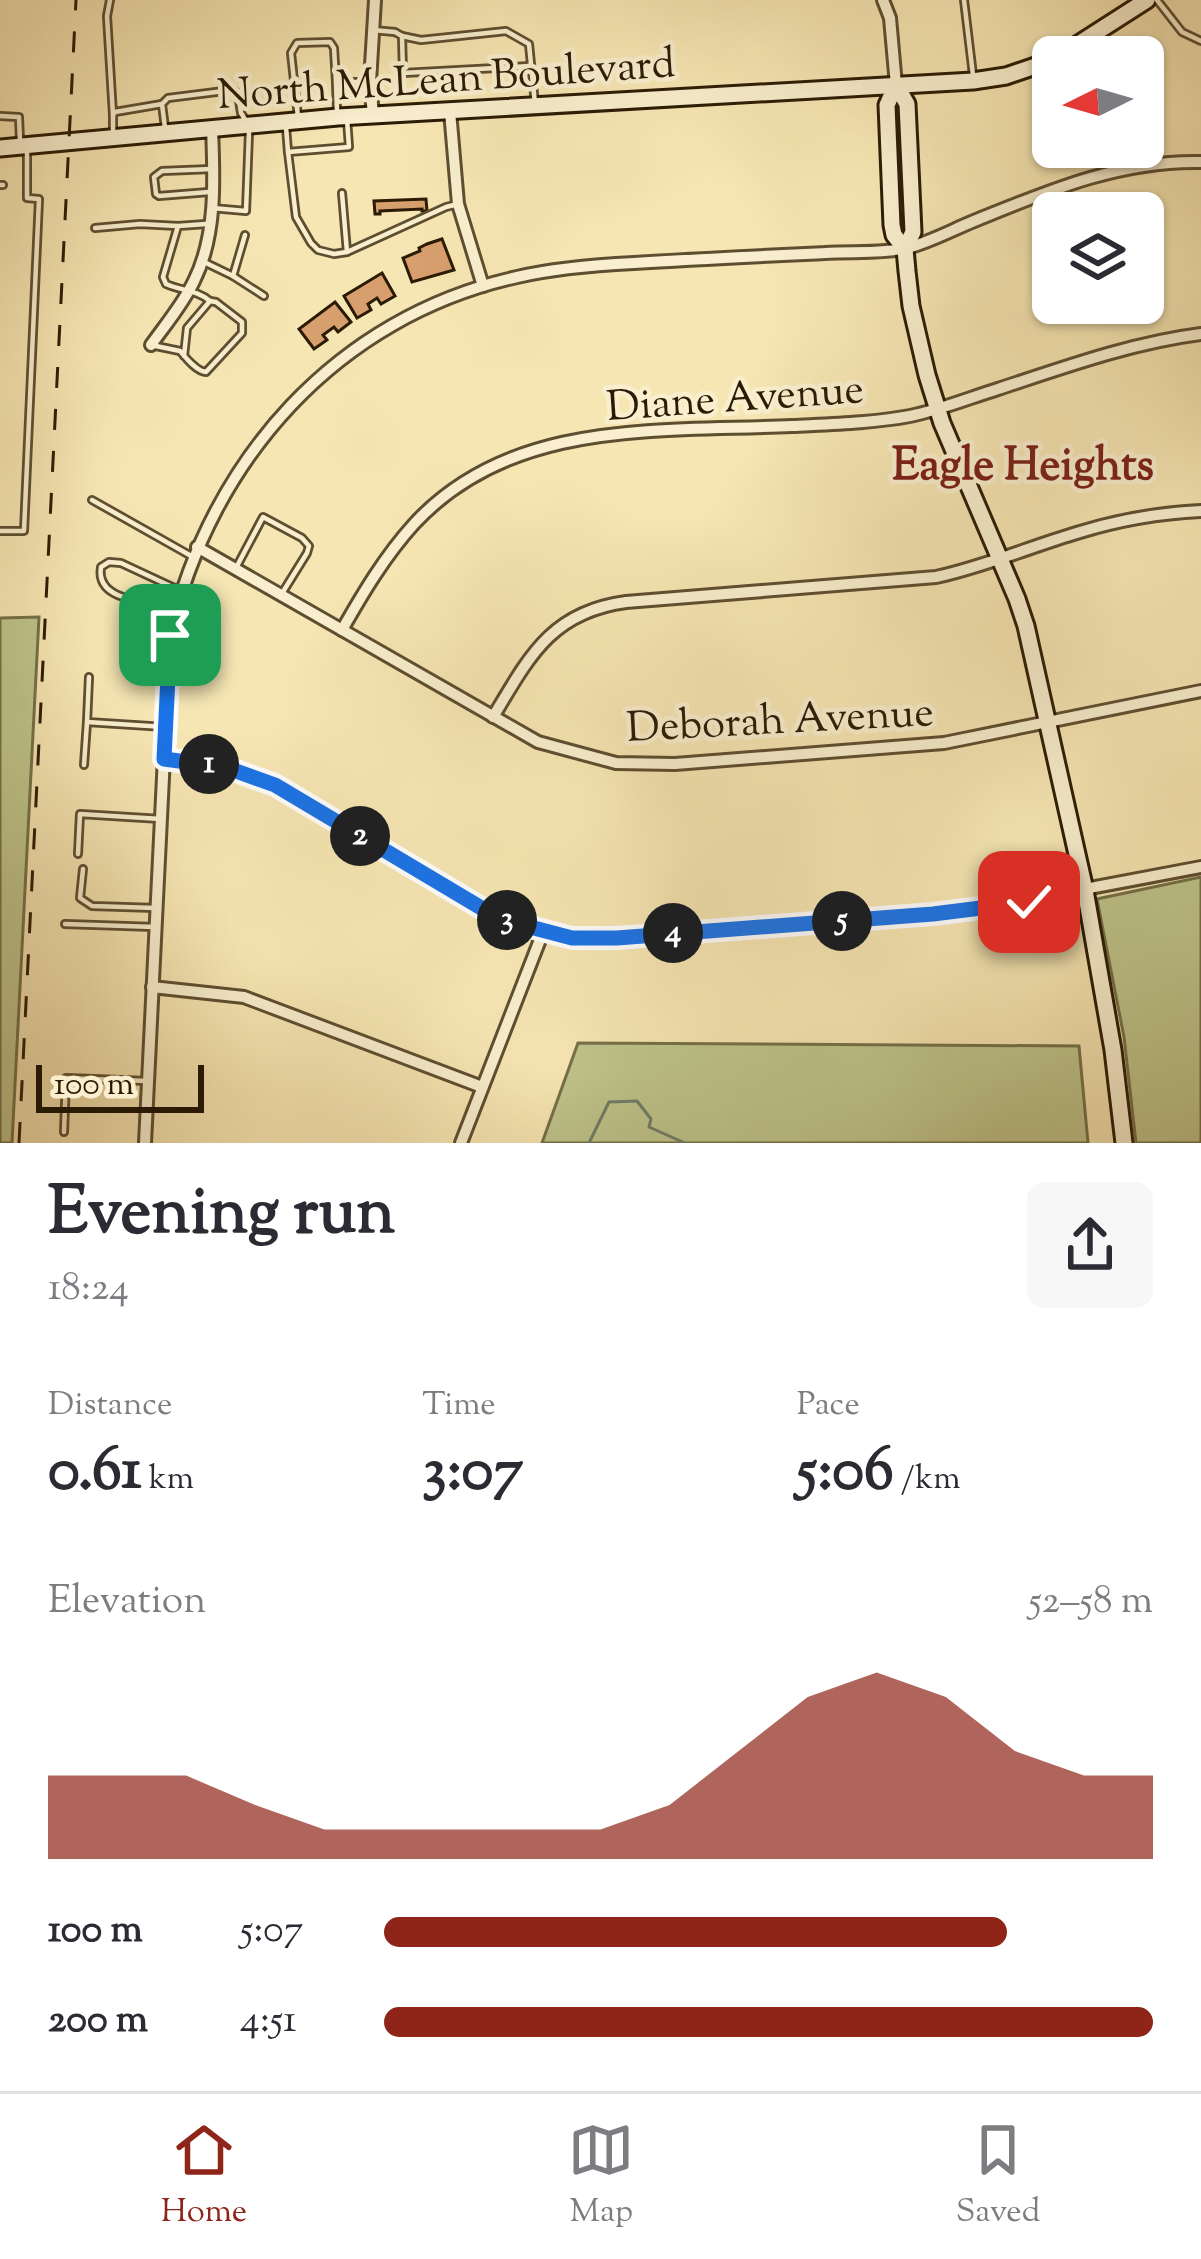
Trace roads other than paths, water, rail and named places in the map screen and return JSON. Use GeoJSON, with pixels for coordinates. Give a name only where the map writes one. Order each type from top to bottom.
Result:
{"type":"FeatureCollection","features":[{"type":"Feature","properties":{"kind":"main road","name":"North McLean Boulevard"},"geometry":{"type":"LineString","coordinates":[[1091,36],[1147,0]]}},
{"type":"Feature","properties":{"kind":"main road","name":"North McLean Boulevard"},"geometry":{"type":"LineString","coordinates":[[0,148],[342,117],[973,81],[1032,67]]}},
{"type":"Feature","properties":{"kind":"main road"},"geometry":{"type":"LineString","coordinates":[[896,85],[907,104],[913,232],[905,249],[914,324],[938,409],[1026,626],[1085,890],[1124,1143]]}},
{"type":"Feature","properties":{"kind":"street"},"geometry":{"type":"LineString","coordinates":[[373,115],[375,0]]}},
{"type":"Feature","properties":{"kind":"street"},"geometry":{"type":"LineString","coordinates":[[883,0],[890,18],[896,85]]}},
{"type":"Feature","properties":{"kind":"street"},"geometry":{"type":"LineString","coordinates":[[450,111],[458,204],[483,286]]}},
{"type":"Feature","properties":{"kind":"street"},"geometry":{"type":"LineString","coordinates":[[151,345],[188,291],[202,261],[211,224],[212,128]]}},
{"type":"Feature","properties":{"kind":"street"},"geometry":{"type":"LineString","coordinates":[[145,1143],[170,635],[195,552],[214,512],[248,458],[311,386],[394,325],[451,297],[519,276],[595,265],[905,249],[1064,184],[1153,164],[1201,162]]}},
{"type":"Feature","properties":{"kind":"street","name":"Diane Avenue"},"geometry":{"type":"LineString","coordinates":[[342,630],[394,548],[417,521],[471,478],[528,450],[610,435],[886,420],[938,409],[1095,357],[1201,334]]}},
{"type":"Feature","properties":{"kind":"street"},"geometry":{"type":"LineString","coordinates":[[493,717],[535,649],[560,626],[595,608],[917,580],[971,569],[1128,519],[1201,511]]}},
{"type":"Feature","properties":{"kind":"street","name":"Deborah Avenue"},"geometry":{"type":"LineString","coordinates":[[195,552],[236,568],[493,717],[555,748],[616,763],[675,764],[910,747],[1201,691]]}},
{"type":"Feature","properties":{"kind":"street"},"geometry":{"type":"LineString","coordinates":[[164,759],[225,767],[275,785],[483,909],[572,938],[933,914],[1012,904],[1201,867]]}},
{"type":"Feature","properties":{"kind":"street"},"geometry":{"type":"LineString","coordinates":[[461,1143],[543,932]]}},
{"type":"Feature","properties":{"kind":"street"},"geometry":{"type":"LineString","coordinates":[[152,987],[244,997],[482,1087]]}},
{"type":"Feature","properties":{"kind":"lane"},"geometry":{"type":"LineString","coordinates":[[110,0],[114,139]]}},
{"type":"Feature","properties":{"kind":"lane"},"geometry":{"type":"LineString","coordinates":[[964,0],[973,81]]}},
{"type":"Feature","properties":{"kind":"lane"},"geometry":{"type":"LineString","coordinates":[[1157,0],[1182,32],[1201,41]]}},
{"type":"Feature","properties":{"kind":"lane"},"geometry":{"type":"LineString","coordinates":[[373,30],[422,40],[506,32],[529,44],[536,104]]}},
{"type":"Feature","properties":{"kind":"lane"},"geometry":{"type":"LineString","coordinates":[[402,36],[403,73],[531,66]]}},
{"type":"Feature","properties":{"kind":"lane"},"geometry":{"type":"LineString","coordinates":[[288,152],[349,147],[330,42],[297,43],[292,48],[288,152],[292,206],[318,250],[347,252],[458,204]]}},
{"type":"Feature","properties":{"kind":"lane"},"geometry":{"type":"LineString","coordinates":[[336,82],[370,82]]}},
{"type":"Feature","properties":{"kind":"lane"},"geometry":{"type":"LineString","coordinates":[[112,116],[118,110],[162,104],[168,98],[238,93],[249,125],[246,211],[212,208]]}},
{"type":"Feature","properties":{"kind":"lane"},"geometry":{"type":"LineString","coordinates":[[162,104],[165,133]]}},
{"type":"Feature","properties":{"kind":"lane"},"geometry":{"type":"LineString","coordinates":[[0,116],[19,117],[27,198],[39,199],[24,532],[0,531]]}},
{"type":"Feature","properties":{"kind":"lane"},"geometry":{"type":"LineString","coordinates":[[212,169],[162,171],[154,176],[159,196],[212,192]]}},
{"type":"Feature","properties":{"kind":"lane"},"geometry":{"type":"LineString","coordinates":[[342,193],[347,252]]}},
{"type":"Feature","properties":{"kind":"lane"},"geometry":{"type":"LineString","coordinates":[[95,228],[211,224]]}},
{"type":"Feature","properties":{"kind":"lane"},"geometry":{"type":"LineString","coordinates":[[151,345],[174,348],[206,371],[242,333],[242,322],[216,302],[166,284],[163,277],[178,226]]}},
{"type":"Feature","properties":{"kind":"lane"},"geometry":{"type":"LineString","coordinates":[[233,276],[245,236]]}},
{"type":"Feature","properties":{"kind":"lane"},"geometry":{"type":"LineString","coordinates":[[202,261],[264,296]]}},
{"type":"Feature","properties":{"kind":"lane"},"geometry":{"type":"LineString","coordinates":[[184,356],[184,333],[210,302]]}},
{"type":"Feature","properties":{"kind":"lane"},"geometry":{"type":"LineString","coordinates":[[92,500],[195,552]]}},
{"type":"Feature","properties":{"kind":"lane"},"geometry":{"type":"LineString","coordinates":[[236,568],[262,518],[268,518],[309,546],[281,595]]}},
{"type":"Feature","properties":{"kind":"lane"},"geometry":{"type":"LineString","coordinates":[[177,606],[112,594],[101,584],[101,567],[121,563],[182,591]]}},
{"type":"Feature","properties":{"kind":"lane"},"geometry":{"type":"LineString","coordinates":[[84,765],[89,677]]}},
{"type":"Feature","properties":{"kind":"lane"},"geometry":{"type":"LineString","coordinates":[[87,722],[165,727]]}},
{"type":"Feature","properties":{"kind":"lane"},"geometry":{"type":"LineString","coordinates":[[79,854],[80,814],[160,819]]}},
{"type":"Feature","properties":{"kind":"lane"},"geometry":{"type":"LineString","coordinates":[[83,869],[80,898],[92,906],[156,908]]}},
{"type":"Feature","properties":{"kind":"lane"},"geometry":{"type":"LineString","coordinates":[[65,924],[155,927]]}},
{"type":"Feature","properties":{"kind":"lane"},"geometry":{"type":"LineString","coordinates":[[64,1132],[66,1078],[148,1081]]}},
{"type":"Feature","properties":{"kind":"waterway"},"geometry":{"type":"LineString","coordinates":[[589,1143],[609,1102],[637,1101],[651,1119],[649,1127],[685,1143]]}},
{"type":"Feature","properties":{"kind":"railway"},"geometry":{"type":"LineString","coordinates":[[19,1143],[76,0]]}},
{"type":"Feature","properties":{"kind":"district","name":"Eagle Heights"},"geometry":{"type":"Point","coordinates":[1023,463]}}]}
